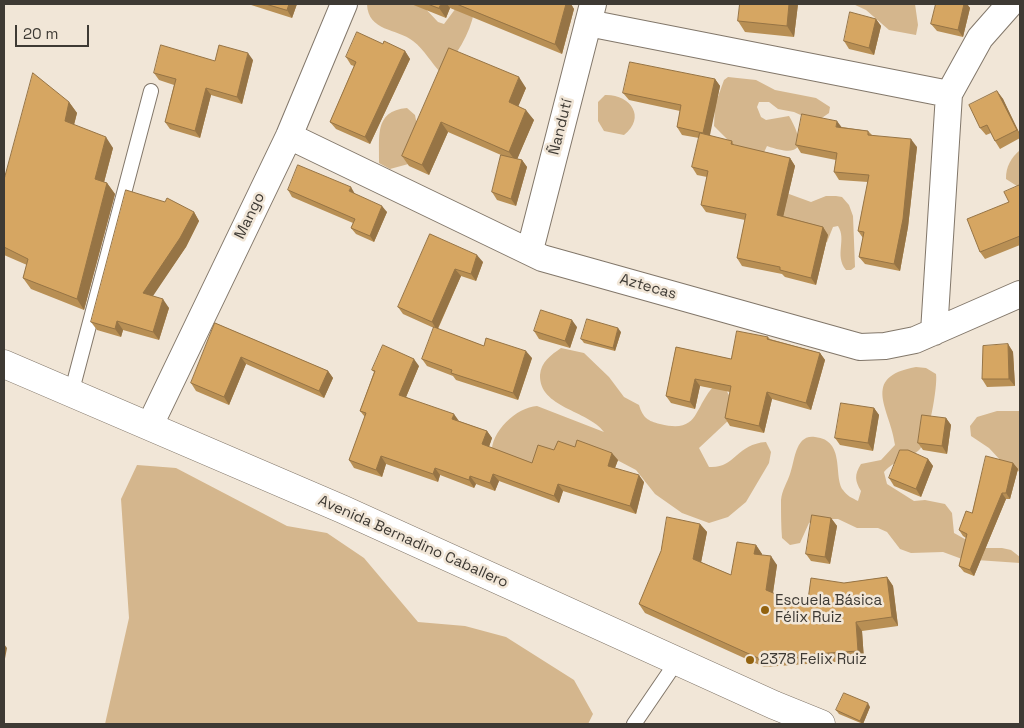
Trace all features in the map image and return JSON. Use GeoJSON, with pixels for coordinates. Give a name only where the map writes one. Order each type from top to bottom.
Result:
{"type":"FeatureCollection","features":[{"type":"Feature","properties":{"kind":"main road","name":"Avenida Bernadino Caballero"},"geometry":{"type":"LineString","coordinates":[[4,364],[71,394],[150,425],[820,724]]}},
{"type":"Feature","properties":{"kind":"street","name":"Mango"},"geometry":{"type":"LineString","coordinates":[[150,425],[289,136],[344,4]]}},
{"type":"Feature","properties":{"kind":"street"},"geometry":{"type":"LineString","coordinates":[[934,332],[949,94],[980,38],[1010,4]]}},
{"type":"Feature","properties":{"kind":"street"},"geometry":{"type":"LineString","coordinates":[[590,13],[949,94]]}},
{"type":"Feature","properties":{"kind":"street","name":"Ñandutí"},"geometry":{"type":"LineString","coordinates":[[530,250],[590,13]]}},
{"type":"Feature","properties":{"kind":"street","name":"Aztecas"},"geometry":{"type":"LineString","coordinates":[[289,136],[530,250],[542,258],[860,347],[885,346],[915,340],[1020,294]]}},
{"type":"Feature","properties":{"kind":"lane"},"geometry":{"type":"LineString","coordinates":[[71,394],[151,91]]}},
{"type":"Feature","properties":{"kind":"lane"},"geometry":{"type":"LineString","coordinates":[[634,724],[677,661]]}},
{"type":"Feature","properties":{"kind":"shaded area"},"geometry":{"type":"Polygon","coordinates":[[[367,4],[421,4],[438,22],[444,24],[456,8],[474,12],[462,44],[441,73],[413,41],[378,25],[372,20],[367,4]]]}},
{"type":"Feature","properties":{"kind":"shaded area"},"geometry":{"type":"Polygon","coordinates":[[[853,4],[915,4],[918,25],[916,35],[889,30],[866,10],[853,4]]]}},
{"type":"Feature","properties":{"kind":"shaded area"},"geometry":{"type":"Polygon","coordinates":[[[728,77],[756,80],[775,90],[816,98],[830,107],[829,113],[816,122],[794,112],[778,109],[769,102],[759,102],[757,107],[761,117],[766,120],[789,116],[798,134],[799,141],[798,146],[794,150],[788,151],[767,146],[760,161],[729,141],[714,126],[715,105],[724,80],[728,77]]]}},
{"type":"Feature","properties":{"kind":"shaded area"},"geometry":{"type":"Polygon","coordinates":[[[605,95],[622,98],[628,102],[635,114],[631,128],[624,135],[604,131],[598,121],[598,102],[605,95]]]}},
{"type":"Feature","properties":{"kind":"shaded area"},"geometry":{"type":"Polygon","coordinates":[[[407,108],[415,115],[417,125],[412,163],[390,169],[379,163],[379,135],[381,127],[383,120],[388,114],[407,108]]]}},
{"type":"Feature","properties":{"kind":"shaded area"},"geometry":{"type":"Polygon","coordinates":[[[1020,150],[1020,188],[1006,179],[1010,163],[1020,150]]]}},
{"type":"Feature","properties":{"kind":"shaded area"},"geometry":{"type":"Polygon","coordinates":[[[789,194],[811,202],[826,196],[842,197],[849,205],[853,216],[855,267],[851,270],[846,270],[843,264],[841,259],[841,237],[838,226],[833,227],[827,242],[790,241],[777,206],[783,196],[789,194]]]}},
{"type":"Feature","properties":{"kind":"shaded area"},"geometry":{"type":"Polygon","coordinates":[[[561,348],[584,353],[609,377],[624,397],[639,405],[646,418],[660,424],[673,426],[689,422],[714,386],[725,388],[730,397],[730,419],[699,448],[709,467],[718,467],[748,447],[766,442],[771,452],[769,463],[746,502],[728,517],[709,523],[682,513],[655,494],[636,470],[617,460],[553,472],[492,453],[495,437],[500,429],[513,416],[529,407],[537,406],[604,432],[587,418],[556,402],[547,395],[542,386],[540,375],[542,366],[550,356],[561,348]]]}},
{"type":"Feature","properties":{"kind":"shaded area"},"geometry":{"type":"Polygon","coordinates":[[[916,367],[926,368],[936,374],[932,413],[926,436],[920,449],[893,464],[884,472],[887,484],[914,501],[925,500],[945,504],[952,513],[954,533],[981,548],[1011,550],[1020,557],[1020,563],[962,559],[943,552],[911,553],[900,549],[887,532],[878,528],[857,528],[838,519],[818,519],[809,523],[800,543],[790,545],[782,538],[781,500],[783,490],[797,449],[803,440],[808,437],[815,437],[825,440],[831,445],[837,460],[840,484],[848,495],[858,501],[861,491],[857,484],[856,475],[861,464],[881,460],[895,445],[885,408],[883,387],[888,378],[899,372],[916,367]]]}},
{"type":"Feature","properties":{"kind":"shaded area"},"geometry":{"type":"Polygon","coordinates":[[[997,411],[1020,411],[1020,472],[1003,463],[989,448],[971,436],[970,426],[977,417],[997,411]]]}},
{"type":"Feature","properties":{"kind":"shaded area"},"geometry":{"type":"Polygon","coordinates":[[[137,465],[176,468],[287,526],[327,533],[364,558],[418,622],[465,626],[506,637],[574,680],[593,714],[588,724],[105,724],[129,618],[121,499],[137,465]]]}},
{"type":"Feature","properties":{"kind":"building"},"geometry":{"type":"Polygon","coordinates":[[[266,4],[289,4],[287,10],[266,4]]]}},
{"type":"Feature","properties":{"kind":"building"},"geometry":{"type":"Polygon","coordinates":[[[428,4],[441,4],[439,8],[428,4]]]}},
{"type":"Feature","properties":{"kind":"building"},"geometry":{"type":"Polygon","coordinates":[[[457,4],[566,4],[555,44],[457,4]]]}},
{"type":"Feature","properties":{"kind":"building"},"geometry":{"type":"Polygon","coordinates":[[[740,4],[789,4],[787,26],[738,21],[740,4]]]}},
{"type":"Feature","properties":{"kind":"building"},"geometry":{"type":"Polygon","coordinates":[[[936,4],[964,4],[958,30],[931,24],[936,4]]]}},
{"type":"Feature","properties":{"kind":"building"},"geometry":{"type":"Polygon","coordinates":[[[850,12],[876,19],[869,48],[844,41],[850,12]]]}},
{"type":"Feature","properties":{"kind":"building"},"geometry":{"type":"Polygon","coordinates":[[[357,32],[383,44],[384,41],[405,51],[365,137],[330,122],[356,62],[346,57],[357,32]]]}},
{"type":"Feature","properties":{"kind":"building"},"geometry":{"type":"Polygon","coordinates":[[[161,45],[215,61],[219,45],[248,53],[237,97],[206,88],[195,131],[165,122],[176,79],[154,73],[161,45]]]}},
{"type":"Feature","properties":{"kind":"building"},"geometry":{"type":"Polygon","coordinates":[[[449,48],[519,77],[509,102],[526,110],[509,152],[441,122],[422,165],[402,156],[449,48]]]}},
{"type":"Feature","properties":{"kind":"building"},"geometry":{"type":"Polygon","coordinates":[[[630,62],[715,79],[703,133],[677,127],[681,105],[623,93],[630,62]]]}},
{"type":"Feature","properties":{"kind":"building"},"geometry":{"type":"Polygon","coordinates":[[[33,73],[69,102],[65,121],[106,137],[95,179],[107,183],[77,299],[23,278],[28,259],[4,247],[4,180],[33,73]]]}},
{"type":"Feature","properties":{"kind":"building"},"geometry":{"type":"Polygon","coordinates":[[[997,91],[1017,130],[995,141],[987,125],[980,128],[969,105],[997,91]]]}},
{"type":"Feature","properties":{"kind":"building"},"geometry":{"type":"Polygon","coordinates":[[[802,114],[837,121],[836,127],[868,131],[868,135],[911,139],[903,219],[894,264],[859,257],[864,232],[858,231],[869,175],[834,172],[837,153],[796,145],[802,114]]]}},
{"type":"Feature","properties":{"kind":"building"},"geometry":{"type":"Polygon","coordinates":[[[700,133],[732,141],[731,144],[790,158],[777,215],[823,227],[811,278],[780,270],[780,267],[737,258],[746,214],[701,205],[708,171],[692,167],[700,133]]]}},
{"type":"Feature","properties":{"kind":"building"},"geometry":{"type":"Polygon","coordinates":[[[501,155],[522,160],[511,199],[492,192],[501,155]]]}},
{"type":"Feature","properties":{"kind":"building"},"geometry":{"type":"Polygon","coordinates":[[[298,165],[351,187],[349,191],[382,206],[370,236],[351,228],[355,219],[288,190],[298,165]]]}},
{"type":"Feature","properties":{"kind":"building"},"geometry":{"type":"Polygon","coordinates":[[[1020,185],[1020,236],[980,252],[967,219],[1009,202],[1004,192],[1020,185]]]}},
{"type":"Feature","properties":{"kind":"building"},"geometry":{"type":"Polygon","coordinates":[[[126,190],[165,202],[167,198],[194,212],[180,238],[143,293],[163,299],[153,332],[117,321],[115,329],[91,322],[126,190]]]}},
{"type":"Feature","properties":{"kind":"building"},"geometry":{"type":"Polygon","coordinates":[[[430,234],[477,255],[471,274],[455,269],[432,322],[398,307],[430,234]]]}},
{"type":"Feature","properties":{"kind":"building"},"geometry":{"type":"Polygon","coordinates":[[[541,310],[572,320],[565,341],[534,331],[541,310]]]}},
{"type":"Feature","properties":{"kind":"building"},"geometry":{"type":"Polygon","coordinates":[[[587,319],[618,328],[613,348],[581,339],[587,319]]]}},
{"type":"Feature","properties":{"kind":"building"},"geometry":{"type":"Polygon","coordinates":[[[215,323],[328,371],[319,391],[241,357],[224,397],[191,383],[215,323]]]}},
{"type":"Feature","properties":{"kind":"building"},"geometry":{"type":"Polygon","coordinates":[[[434,327],[484,346],[486,338],[526,351],[513,393],[451,373],[452,370],[422,359],[434,327]]]}},
{"type":"Feature","properties":{"kind":"building"},"geometry":{"type":"Polygon","coordinates":[[[737,331],[768,337],[767,339],[820,353],[806,403],[767,392],[759,426],[725,418],[731,386],[695,379],[690,402],[666,396],[676,347],[731,359],[737,331]]]}},
{"type":"Feature","properties":{"kind":"building"},"geometry":{"type":"Polygon","coordinates":[[[1008,344],[1009,379],[982,379],[983,346],[1008,344]]]}},
{"type":"Feature","properties":{"kind":"building"},"geometry":{"type":"Polygon","coordinates":[[[383,345],[414,359],[399,395],[454,414],[452,419],[487,431],[482,444],[532,463],[538,445],[554,450],[558,441],[575,447],[577,440],[612,453],[608,466],[639,475],[630,506],[558,484],[554,496],[493,474],[490,483],[470,476],[469,480],[435,468],[433,474],[381,456],[376,470],[349,460],[366,413],[360,411],[375,371],[372,370],[383,345]]]}},
{"type":"Feature","properties":{"kind":"building"},"geometry":{"type":"Polygon","coordinates":[[[841,403],[874,408],[868,443],[835,438],[841,403]]]}},
{"type":"Feature","properties":{"kind":"building"},"geometry":{"type":"Polygon","coordinates":[[[922,415],[946,418],[942,446],[918,443],[922,415]]]}},
{"type":"Feature","properties":{"kind":"building"},"geometry":{"type":"Polygon","coordinates":[[[900,450],[908,450],[928,459],[916,489],[889,478],[900,450]]]}},
{"type":"Feature","properties":{"kind":"building"},"geometry":{"type":"Polygon","coordinates":[[[986,456],[1013,463],[1006,493],[1002,493],[970,570],[959,566],[967,534],[959,530],[966,511],[972,513],[986,456]]]}},
{"type":"Feature","properties":{"kind":"building"},"geometry":{"type":"Polygon","coordinates":[[[812,515],[831,518],[825,557],[806,554],[812,515]]]}},
{"type":"Feature","properties":{"kind":"building"},"geometry":{"type":"Polygon","coordinates":[[[667,517],[700,524],[693,559],[731,575],[737,542],[756,545],[754,554],[771,556],[766,590],[807,607],[811,578],[844,583],[887,577],[892,617],[856,622],[858,651],[758,658],[639,604],[661,551],[667,517]]]}},
{"type":"Feature","properties":{"kind":"building"},"geometry":{"type":"Polygon","coordinates":[[[844,693],[868,703],[860,721],[836,710],[844,693]]]}},
{"type":"Feature","properties":{"kind":"place","name":"Escuela Básica Félix Ruiz"},"geometry":{"type":"Point","coordinates":[765,610]}},
{"type":"Feature","properties":{"kind":"place","name":"2378 Felix Ruiz"},"geometry":{"type":"Point","coordinates":[750,660]}}]}
